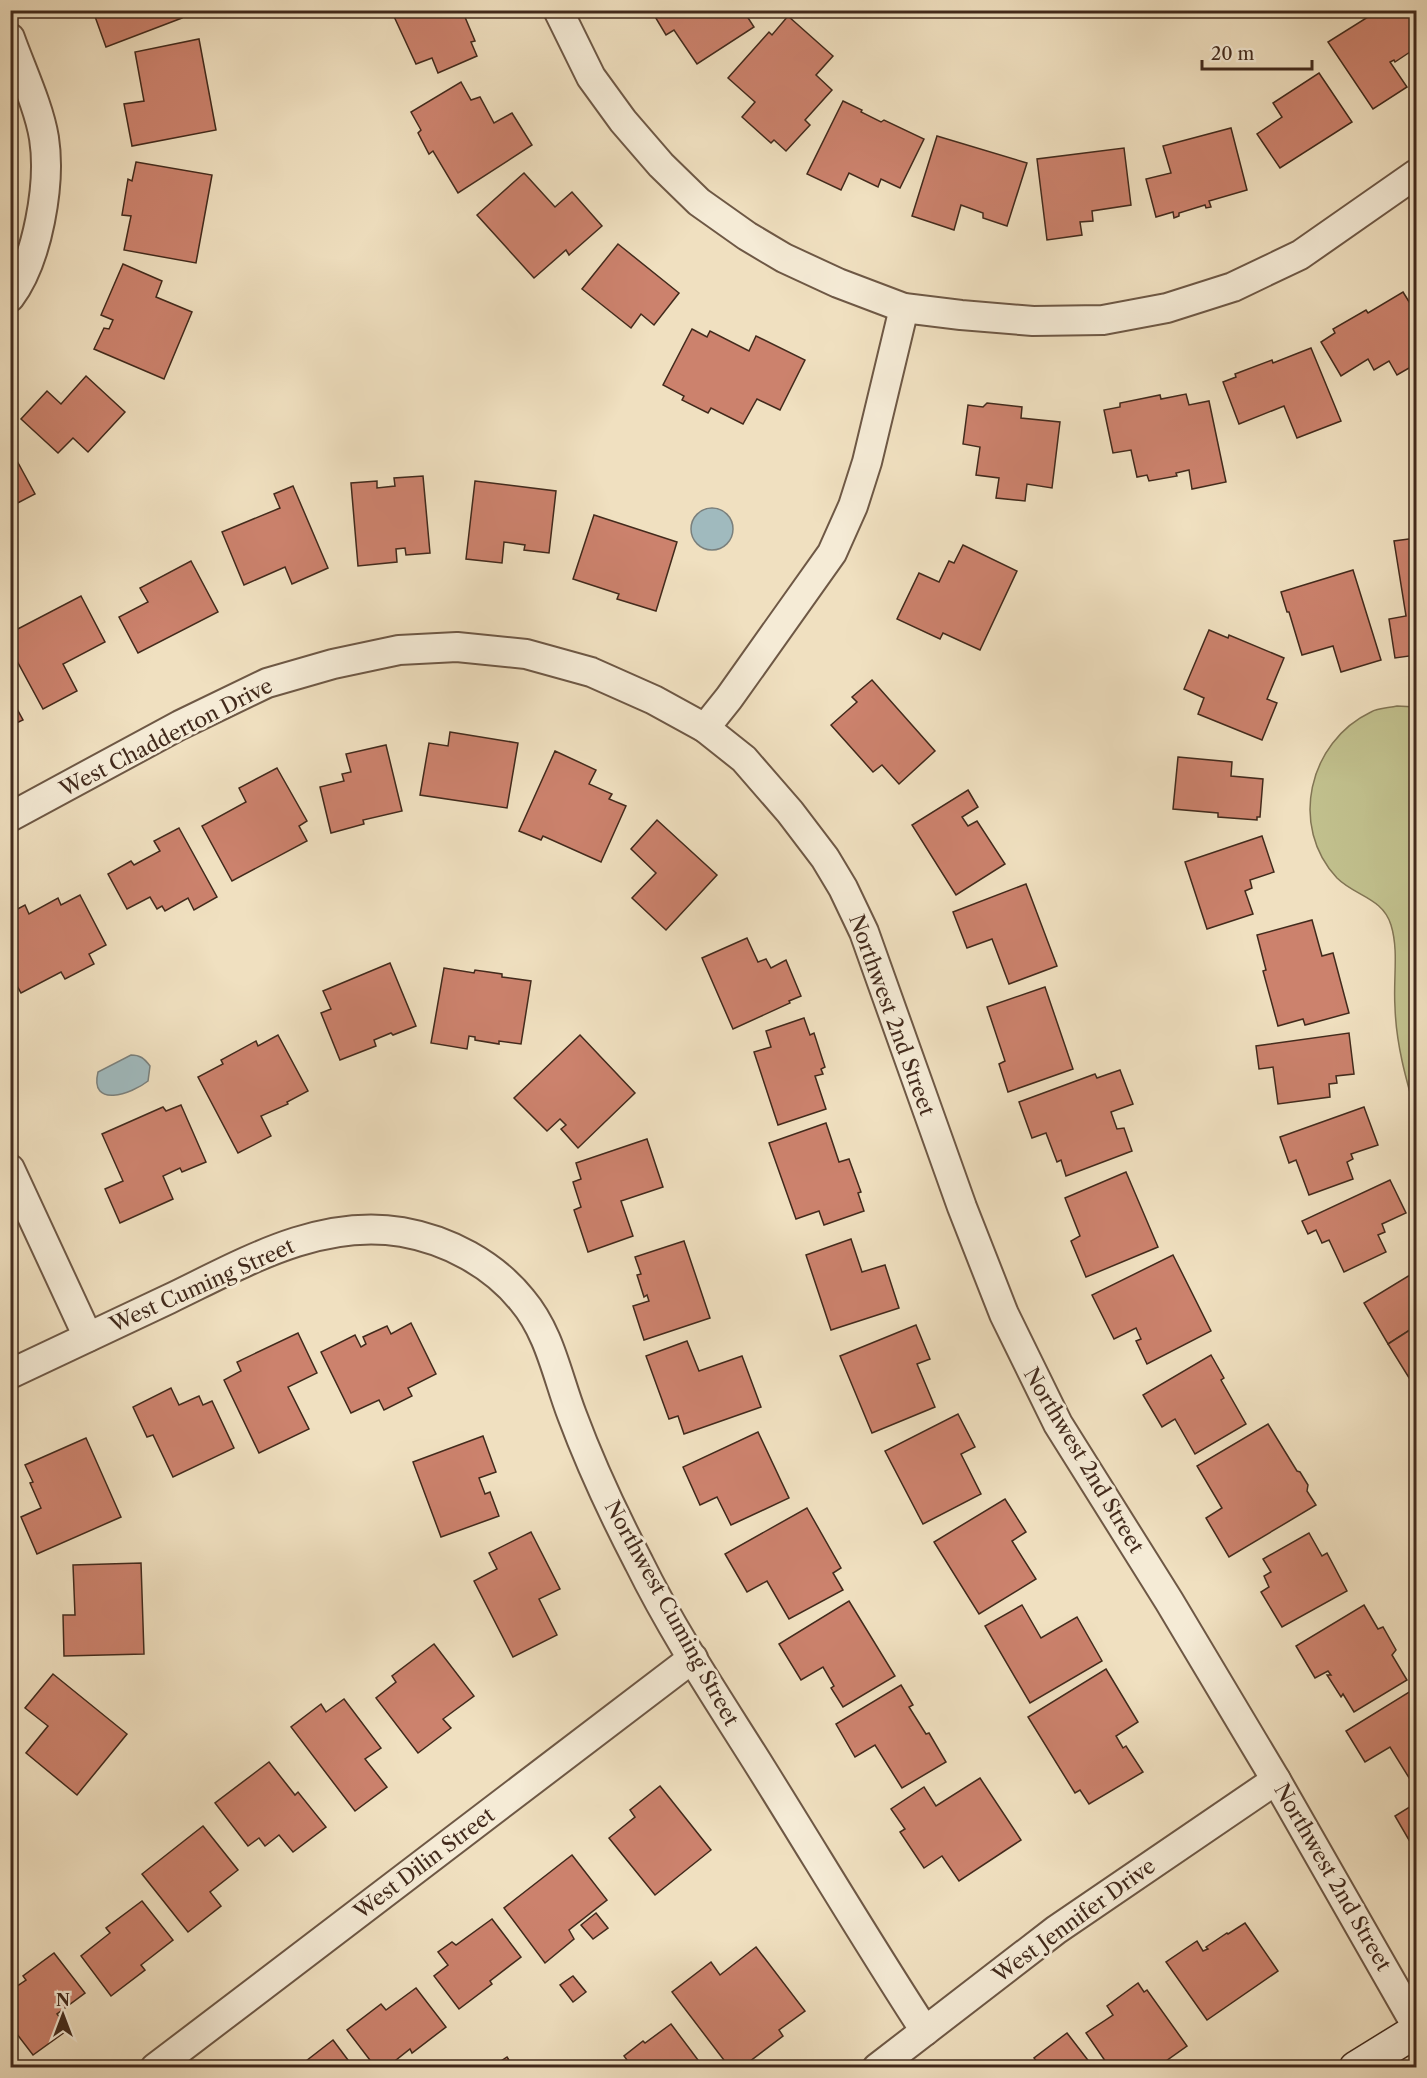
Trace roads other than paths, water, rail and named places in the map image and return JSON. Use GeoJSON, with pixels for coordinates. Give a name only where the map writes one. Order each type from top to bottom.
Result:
{"type":"FeatureCollection","features":[{"type":"Feature","properties":{"kind":"main road"},"geometry":{"type":"LineString","coordinates":[[1356,2067],[1416,2031]]}},
{"type":"Feature","properties":{"kind":"street"},"geometry":{"type":"LineString","coordinates":[[558,10],[591,77],[623,121],[661,165],[699,202],[747,236],[784,258],[838,283],[904,308],[1033,321],[1103,320],[1167,308],[1233,288],[1300,255],[1416,174]]}},
{"type":"Feature","properties":{"kind":"street"},"geometry":{"type":"LineString","coordinates":[[10,38],[44,137],[46,168],[42,212],[31,255],[10,297]]}},
{"type":"Feature","properties":{"kind":"street"},"geometry":{"type":"LineString","coordinates":[[705,728],[729,698],[832,553],[853,506],[867,462],[904,308]]}},
{"type":"Feature","properties":{"kind":"street","name":"West Chadderton Drive"},"geometry":{"type":"LineString","coordinates":[[10,817],[180,725],[267,683],[333,664],[399,650],[457,647],[526,654],[591,672],[654,700],[705,728]]}},
{"type":"Feature","properties":{"kind":"street","name":"Northwest 2nd Street"},"geometry":{"type":"LineString","coordinates":[[705,728],[744,759],[790,812],[825,858],[843,888],[864,932],[962,1207],[1004,1314],[1028,1367],[1058,1424],[1169,1601],[1276,1780],[1416,2025]]}},
{"type":"Feature","properties":{"kind":"street"},"geometry":{"type":"LineString","coordinates":[[10,1169],[88,1337]]}},
{"type":"Feature","properties":{"kind":"street","name":"West Cuming Street"},"geometry":{"type":"LineString","coordinates":[[10,1374],[275,1249],[338,1232],[371,1230],[402,1232]]}},
{"type":"Feature","properties":{"kind":"street","name":"Northwest Cuming Street"},"geometry":{"type":"LineString","coordinates":[[402,1232],[430,1239],[473,1258],[501,1277],[524,1302],[546,1339],[572,1416],[601,1486],[641,1567],[693,1658],[925,2031]]}},
{"type":"Feature","properties":{"kind":"street","name":"West Dilin Street"},"geometry":{"type":"LineString","coordinates":[[156,2067],[693,1658]]}},
{"type":"Feature","properties":{"kind":"street","name":"West Jennifer Drive"},"geometry":{"type":"LineString","coordinates":[[877,2067],[1056,1930],[1276,1780]]}},
{"type":"Feature","properties":{"kind":"water"},"geometry":{"type":"Polygon","coordinates":[[[712,508],[720,509],[727,514],[732,521],[732,537],[727,544],[720,549],[712,550],[704,549],[697,544],[692,537],[691,529],[692,521],[697,514],[704,509],[712,508]]]}},
{"type":"Feature","properties":{"kind":"water"},"geometry":{"type":"Polygon","coordinates":[[[131,1055],[142,1058],[150,1066],[148,1081],[123,1094],[106,1095],[100,1091],[97,1084],[98,1072],[131,1055]]]}}]}
